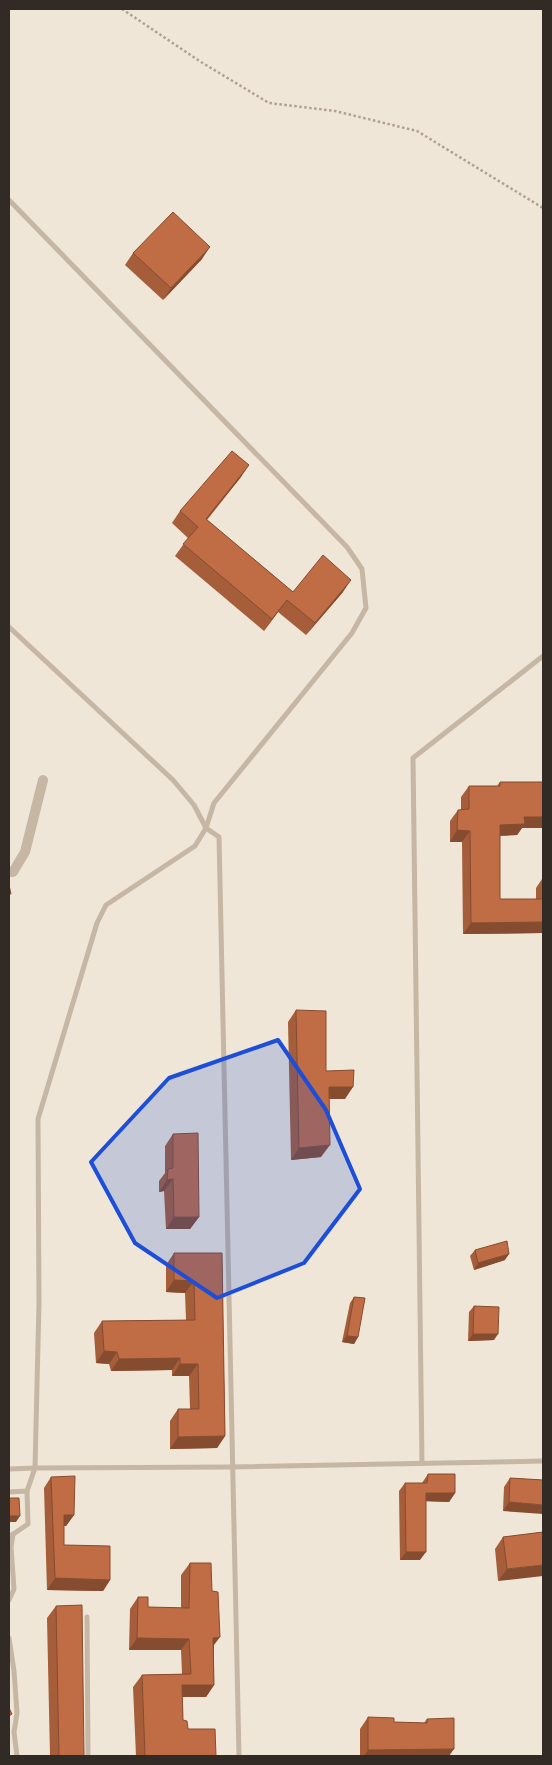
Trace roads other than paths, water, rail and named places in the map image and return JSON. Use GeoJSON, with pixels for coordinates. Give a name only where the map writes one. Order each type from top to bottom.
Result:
{"type":"FeatureCollection","features":[{"type":"Feature","properties":{"kind":"street"},"geometry":{"type":"LineString","coordinates":[[9,872],[12,872],[25,852],[43,780]]}},
{"type":"Feature","properties":{"kind":"lane"},"geometry":{"type":"LineString","coordinates":[[9,200],[346,547],[362,569],[366,608],[352,633],[214,803],[206,828],[195,846],[106,905],[96,923],[38,1119],[39,1303],[35,1468],[26,1491],[28,1524],[11,1536],[14,1589],[9,1600]]}},
{"type":"Feature","properties":{"kind":"lane"},"geometry":{"type":"LineString","coordinates":[[9,627],[173,780],[194,805],[206,828],[219,837],[239,1756]]}},
{"type":"Feature","properties":{"kind":"lane"},"geometry":{"type":"LineString","coordinates":[[422,1463],[413,758],[543,656]]}},
{"type":"Feature","properties":{"kind":"lane"},"geometry":{"type":"LineString","coordinates":[[9,1469],[543,1461]]}},
{"type":"Feature","properties":{"kind":"lane"},"geometry":{"type":"LineString","coordinates":[[9,1492],[26,1491]]}},
{"type":"Feature","properties":{"kind":"lane"},"geometry":{"type":"LineString","coordinates":[[88,1617],[88,1756]]}},
{"type":"Feature","properties":{"kind":"lane"},"geometry":{"type":"LineString","coordinates":[[9,1638],[17,1713],[14,1732],[17,1756]]}}]}
